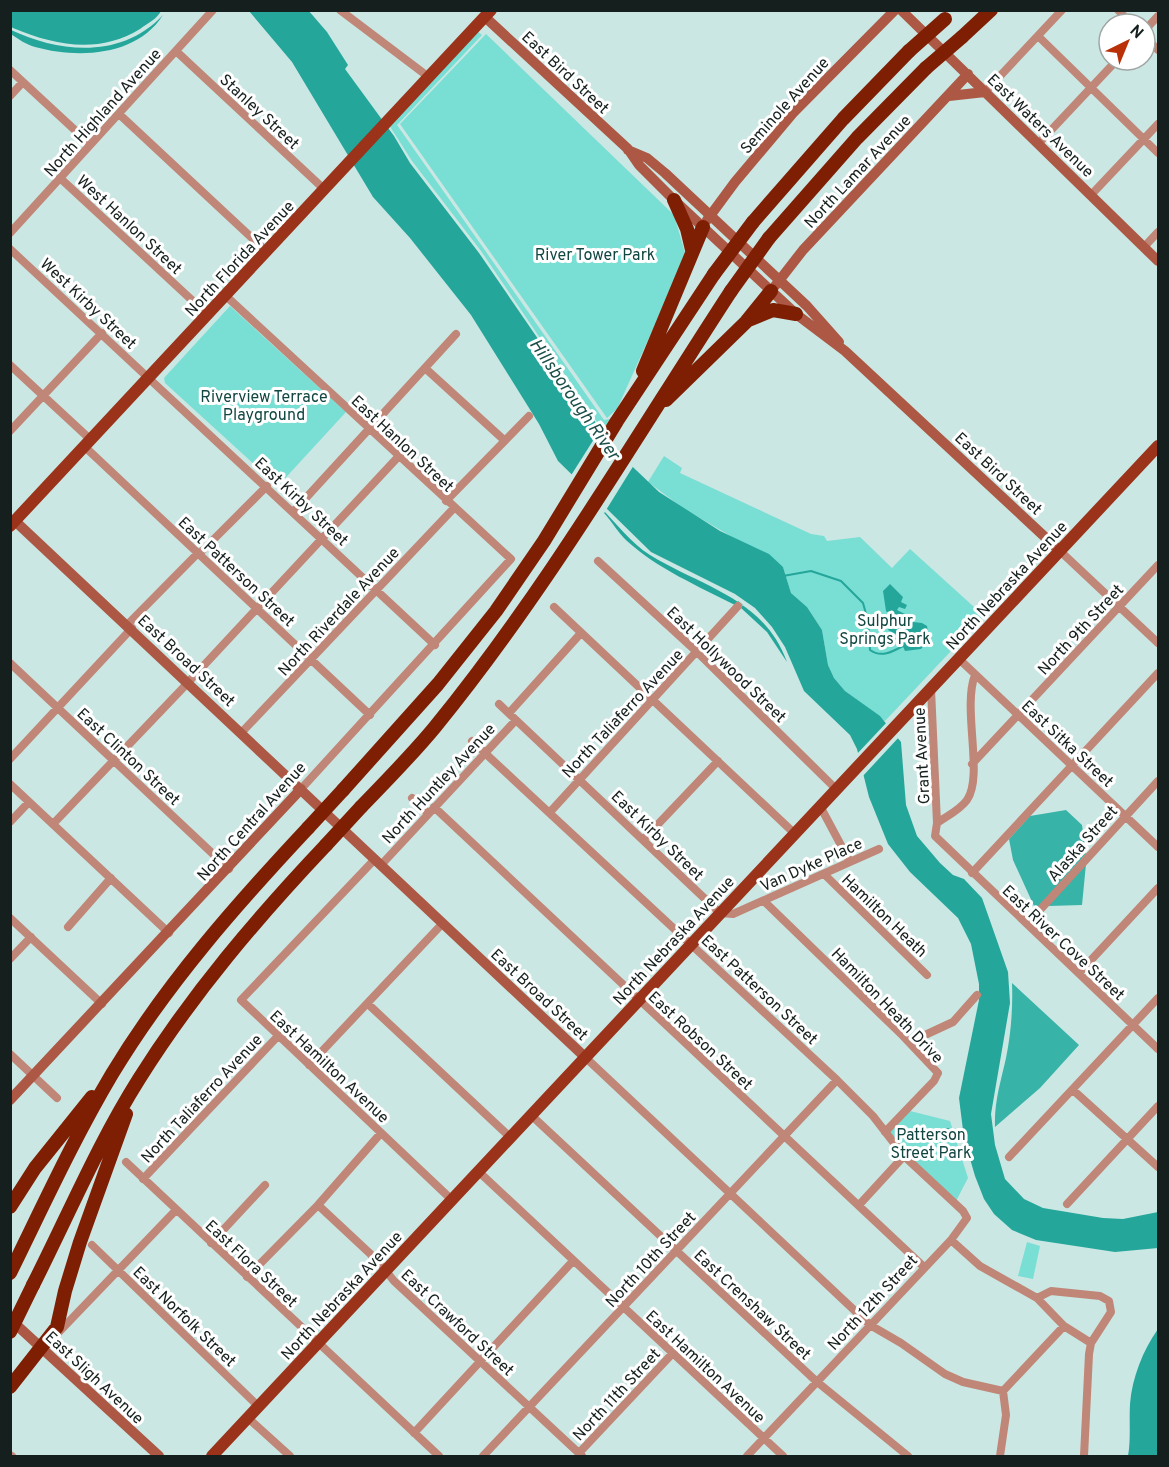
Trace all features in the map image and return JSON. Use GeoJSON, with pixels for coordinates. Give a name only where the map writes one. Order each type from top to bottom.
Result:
{"type":"FeatureCollection","features":[{"type":"Feature","properties":{"kind":"highway"},"geometry":{"type":"LineString","coordinates":[[10,1332],[110,1130],[139,1079],[219,965],[435,727],[517,618],[769,238],[857,138],[926,68],[991,10]]}},
{"type":"Feature","properties":{"kind":"highway"},"geometry":{"type":"LineString","coordinates":[[12,1270],[75,1143],[113,1073],[156,1007],[205,942],[394,735],[469,648],[538,551],[632,398],[714,274],[753,222],[843,119],[909,51],[950,15]]}},
{"type":"Feature","properties":{"kind":"highway"},"geometry":{"type":"LineString","coordinates":[[674,200],[687,229],[692,250]]}},
{"type":"Feature","properties":{"kind":"highway"},"geometry":{"type":"LineString","coordinates":[[632,398],[706,221]]}},
{"type":"Feature","properties":{"kind":"highway"},"geometry":{"type":"LineString","coordinates":[[648,418],[746,322],[776,285]]}},
{"type":"Feature","properties":{"kind":"highway"},"geometry":{"type":"LineString","coordinates":[[746,322],[768,311],[796,314]]}},
{"type":"Feature","properties":{"kind":"highway"},"geometry":{"type":"LineString","coordinates":[[10,1207],[42,1160],[113,1073]]}},
{"type":"Feature","properties":{"kind":"highway"},"geometry":{"type":"LineString","coordinates":[[10,1387],[57,1327],[80,1242],[139,1079]]}},
{"type":"Feature","properties":{"kind":"main road","name":"North Florida Avenue"},"geometry":{"type":"LineString","coordinates":[[12,521],[150,377],[488,14]]}},
{"type":"Feature","properties":{"kind":"main road","name":"North Nebraska Avenue"},"geometry":{"type":"LineString","coordinates":[[212,1456],[1158,446]]}},
{"type":"Feature","properties":{"kind":"street","name":"North Highland Avenue"},"geometry":{"type":"LineString","coordinates":[[10,233],[213,10]]}},
{"type":"Feature","properties":{"kind":"street"},"geometry":{"type":"LineString","coordinates":[[340,10],[429,78]]}},
{"type":"Feature","properties":{"kind":"street"},"geometry":{"type":"LineString","coordinates":[[873,33],[879,10]]}},
{"type":"Feature","properties":{"kind":"street","name":"Seminole Avenue"},"geometry":{"type":"LineString","coordinates":[[706,221],[794,113],[895,10]]}},
{"type":"Feature","properties":{"kind":"street","name":"East Waters Avenue"},"geometry":{"type":"LineString","coordinates":[[901,10],[1158,261]]}},
{"type":"Feature","properties":{"kind":"street"},"geometry":{"type":"LineString","coordinates":[[949,96],[985,92],[1062,10]]}},
{"type":"Feature","properties":{"kind":"street","name":"East Bird Street"},"geometry":{"type":"LineString","coordinates":[[488,14],[628,149],[639,165],[674,200],[706,221]]}},
{"type":"Feature","properties":{"kind":"street"},"geometry":{"type":"LineString","coordinates":[[1038,36],[1158,153]]}},
{"type":"Feature","properties":{"kind":"street","name":"Stanley Street"},"geometry":{"type":"LineString","coordinates":[[176,51],[325,190]]}},
{"type":"Feature","properties":{"kind":"street"},"geometry":{"type":"LineString","coordinates":[[10,70],[90,144]]}},
{"type":"Feature","properties":{"kind":"street"},"geometry":{"type":"LineString","coordinates":[[1039,143],[1106,72]]}},
{"type":"Feature","properties":{"kind":"street","name":"North Lamar Avenue"},"geometry":{"type":"LineString","coordinates":[[776,285],[803,250],[968,74]]}},
{"type":"Feature","properties":{"kind":"street"},"geometry":{"type":"LineString","coordinates":[[10,96],[24,82]]}},
{"type":"Feature","properties":{"kind":"street"},"geometry":{"type":"LineString","coordinates":[[119,114],[267,252]]}},
{"type":"Feature","properties":{"kind":"street"},"geometry":{"type":"LineString","coordinates":[[1091,195],[1158,124]]}},
{"type":"Feature","properties":{"kind":"street","name":"East Bird Street"},"geometry":{"type":"LineString","coordinates":[[628,149],[647,158],[706,221],[776,285],[830,330],[845,351]]}},
{"type":"Feature","properties":{"kind":"street","name":"West Hanlon Street"},"geometry":{"type":"LineString","coordinates":[[60,178],[208,315]]}},
{"type":"Feature","properties":{"kind":"street"},"geometry":{"type":"LineString","coordinates":[[1144,247],[1158,232]]}},
{"type":"Feature","properties":{"kind":"street","name":"West Kirby Street"},"geometry":{"type":"LineString","coordinates":[[11,250],[150,377]]}},
{"type":"Feature","properties":{"kind":"street","name":"East Bird Street"},"geometry":{"type":"LineString","coordinates":[[776,285],[796,314],[845,351],[1158,643]]}},
{"type":"Feature","properties":{"kind":"street","name":"East Hanlon Street"},"geometry":{"type":"LineString","coordinates":[[226,296],[368,430],[511,559]]}},
{"type":"Feature","properties":{"kind":"street"},"geometry":{"type":"LineString","coordinates":[[10,431],[102,333]]}},
{"type":"Feature","properties":{"kind":"street"},"geometry":{"type":"LineString","coordinates":[[294,511],[456,334]]}},
{"type":"Feature","properties":{"kind":"street","name":"East Patterson Street"},"geometry":{"type":"LineString","coordinates":[[10,365],[198,553],[370,715]]}},
{"type":"Feature","properties":{"kind":"street"},"geometry":{"type":"LineString","coordinates":[[425,368],[504,440]]}},
{"type":"Feature","properties":{"kind":"street","name":"East Kirby Street"},"geometry":{"type":"LineString","coordinates":[[150,377],[435,645]]}},
{"type":"Feature","properties":{"kind":"street"},"geometry":{"type":"LineString","coordinates":[[446,501],[529,416]]}},
{"type":"Feature","properties":{"kind":"street"},"geometry":{"type":"LineString","coordinates":[[52,824],[189,682],[398,457]]}},
{"type":"Feature","properties":{"kind":"street"},"geometry":{"type":"LineString","coordinates":[[10,759],[198,553],[267,486]]}},
{"type":"Feature","properties":{"kind":"street","name":"North Riverdale Avenue"},"geometry":{"type":"LineString","coordinates":[[242,732],[454,508]]}},
{"type":"Feature","properties":{"kind":"street","name":"East Broad Street"},"geometry":{"type":"LineString","coordinates":[[12,521],[130,626],[870,1325],[902,1343],[945,1374],[963,1382],[1003,1391]]}},
{"type":"Feature","properties":{"kind":"street","name":"North Central Avenue"},"geometry":{"type":"LineString","coordinates":[[10,1100],[229,869],[511,559]]}},
{"type":"Feature","properties":{"kind":"street","name":"East Hollywood Street"},"geometry":{"type":"LineString","coordinates":[[598,561],[697,652],[837,789]]}},
{"type":"Feature","properties":{"kind":"street","name":"North 9th Street"},"geometry":{"type":"LineString","coordinates":[[972,764],[1158,565]]}},
{"type":"Feature","properties":{"kind":"street","name":"North Taliaferro Avenue"},"geometry":{"type":"LineString","coordinates":[[551,811],[738,606]]}},
{"type":"Feature","properties":{"kind":"street"},"geometry":{"type":"LineString","coordinates":[[554,607],[794,833]]}},
{"type":"Feature","properties":{"kind":"street","name":"North Huntley Avenue"},"geometry":{"type":"LineString","coordinates":[[509,713],[581,633]]}},
{"type":"Feature","properties":{"kind":"street","name":"East Sitka Street"},"geometry":{"type":"LineString","coordinates":[[959,659],[1158,847]]}},
{"type":"Feature","properties":{"kind":"street","name":"East Clinton Street"},"geometry":{"type":"LineString","coordinates":[[10,663],[229,869]]}},
{"type":"Feature","properties":{"kind":"street"},"geometry":{"type":"LineString","coordinates":[[972,873],[1158,673]]}},
{"type":"Feature","properties":{"kind":"street"},"geometry":{"type":"LineString","coordinates":[[937,823],[968,798],[972,764],[970,696],[975,675]]}},
{"type":"Feature","properties":{"kind":"street","name":"Grant Avenue"},"geometry":{"type":"LineString","coordinates":[[931,689],[937,823],[935,836],[952,854]]}},
{"type":"Feature","properties":{"kind":"street","name":"East Kirby Street"},"geometry":{"type":"LineString","coordinates":[[498,704],[720,913]]}},
{"type":"Feature","properties":{"kind":"street","name":"North Huntley Avenue"},"geometry":{"type":"LineString","coordinates":[[240,1000],[431,810],[516,720]]}},
{"type":"Feature","properties":{"kind":"street","name":"East Patterson Street"},"geometry":{"type":"LineString","coordinates":[[472,741],[551,811],[837,1080],[904,1155],[963,1211],[967,1218]]}},
{"type":"Feature","properties":{"kind":"street"},"geometry":{"type":"LineString","coordinates":[[643,840],[718,761]]}},
{"type":"Feature","properties":{"kind":"street","name":"Alaska Street"},"geometry":{"type":"LineString","coordinates":[[1027,924],[1158,781]]}},
{"type":"Feature","properties":{"kind":"street"},"geometry":{"type":"LineString","coordinates":[[10,784],[169,933]]}},
{"type":"Feature","properties":{"kind":"street","name":"East Robson Street"},"geometry":{"type":"LineString","coordinates":[[412,798],[431,810],[924,1267]]}},
{"type":"Feature","properties":{"kind":"street"},"geometry":{"type":"LineString","coordinates":[[10,822],[29,802]]}},
{"type":"Feature","properties":{"kind":"street"},"geometry":{"type":"LineString","coordinates":[[820,806],[850,862]]}},
{"type":"Feature","properties":{"kind":"street","name":"Van Dyke Place"},"geometry":{"type":"LineString","coordinates":[[720,913],[733,914],[879,849]]}},
{"type":"Feature","properties":{"kind":"street","name":"East River Cove Street"},"geometry":{"type":"LineString","coordinates":[[952,854],[1158,1049]]}},
{"type":"Feature","properties":{"kind":"street","name":"Hamilton Heath"},"geometry":{"type":"LineString","coordinates":[[824,874],[927,975]]}},
{"type":"Feature","properties":{"kind":"street"},"geometry":{"type":"LineString","coordinates":[[68,927],[111,879]]}},
{"type":"Feature","properties":{"kind":"street"},"geometry":{"type":"LineString","coordinates":[[1079,974],[1158,888]]}},
{"type":"Feature","properties":{"kind":"street","name":"Hamilton Heath Drive"},"geometry":{"type":"LineString","coordinates":[[764,901],[910,1042],[938,1073],[885,1132]]}},
{"type":"Feature","properties":{"kind":"street"},"geometry":{"type":"LineString","coordinates":[[10,918],[102,1004]]}},
{"type":"Feature","properties":{"kind":"street"},"geometry":{"type":"LineString","coordinates":[[309,1065],[443,923]]}},
{"type":"Feature","properties":{"kind":"street"},"geometry":{"type":"LineString","coordinates":[[10,959],[30,938]]}},
{"type":"Feature","properties":{"kind":"street"},"geometry":{"type":"LineString","coordinates":[[910,1042],[953,1022],[977,995]]}},
{"type":"Feature","properties":{"kind":"street"},"geometry":{"type":"LineString","coordinates":[[1009,1157],[1158,998]]}},
{"type":"Feature","properties":{"kind":"street","name":"East Hamilton Avenue"},"geometry":{"type":"LineString","coordinates":[[240,1000],[452,1200]]}},
{"type":"Feature","properties":{"kind":"street"},"geometry":{"type":"LineString","coordinates":[[368,1004],[511,1138]]}},
{"type":"Feature","properties":{"kind":"street","name":"North Taliaferro Avenue"},"geometry":{"type":"LineString","coordinates":[[143,1179],[278,1036]]}},
{"type":"Feature","properties":{"kind":"street"},"geometry":{"type":"LineString","coordinates":[[10,1054],[57,1098]]}},
{"type":"Feature","properties":{"kind":"street","name":"North 10th Street"},"geometry":{"type":"LineString","coordinates":[[483,1456],[837,1080]]}},
{"type":"Feature","properties":{"kind":"street"},"geometry":{"type":"LineString","coordinates":[[1073,1090],[1158,1167]]}},
{"type":"Feature","properties":{"kind":"street"},"geometry":{"type":"LineString","coordinates":[[1067,1204],[1158,1106]]}},
{"type":"Feature","properties":{"kind":"street","name":"East Crenshaw Street"},"geometry":{"type":"LineString","coordinates":[[532,1116],[816,1381],[908,1456]]}},
{"type":"Feature","properties":{"kind":"street"},"geometry":{"type":"LineString","coordinates":[[247,1277],[318,1205],[381,1133]]}},
{"type":"Feature","properties":{"kind":"street"},"geometry":{"type":"LineString","coordinates":[[859,1205],[904,1155]]}},
{"type":"Feature","properties":{"kind":"street","name":"East Flora Street"},"geometry":{"type":"LineString","coordinates":[[126,1162],[439,1456]]}},
{"type":"Feature","properties":{"kind":"street","name":"East Hamilton Avenue"},"geometry":{"type":"LineString","coordinates":[[479,1172],[783,1456]]}},
{"type":"Feature","properties":{"kind":"street"},"geometry":{"type":"LineString","coordinates":[[211,1243],[265,1185]]}},
{"type":"Feature","properties":{"kind":"street","name":"East Crawford Street"},"geometry":{"type":"LineString","coordinates":[[318,1205],[580,1455]]}},
{"type":"Feature","properties":{"kind":"street"},"geometry":{"type":"LineString","coordinates":[[41,1348],[176,1210]]}},
{"type":"Feature","properties":{"kind":"street","name":"North 12th Street"},"geometry":{"type":"LineString","coordinates":[[747,1456],[951,1240],[967,1218]]}},
{"type":"Feature","properties":{"kind":"street"},"geometry":{"type":"LineString","coordinates":[[951,1240],[980,1266],[1037,1298],[1064,1326],[1091,1343]]}},
{"type":"Feature","properties":{"kind":"street","name":"East Norfolk Street"},"geometry":{"type":"LineString","coordinates":[[92,1245],[258,1406]]}},
{"type":"Feature","properties":{"kind":"street"},"geometry":{"type":"LineString","coordinates":[[414,1433],[573,1261]]}},
{"type":"Feature","properties":{"kind":"street"},"geometry":{"type":"LineString","coordinates":[[1037,1298],[1051,1291],[1100,1296],[1109,1301],[1111,1312],[1091,1343],[1087,1372],[1084,1456]]}},
{"type":"Feature","properties":{"kind":"street","name":"East Sligh Avenue"},"geometry":{"type":"LineString","coordinates":[[10,1319],[159,1456]]}},
{"type":"Feature","properties":{"kind":"street"},"geometry":{"type":"LineString","coordinates":[[1000,1456],[1006,1415],[1003,1391],[1064,1326]]}},
{"type":"Feature","properties":{"kind":"street","name":"North 11th Street"},"geometry":{"type":"LineString","coordinates":[[580,1455],[672,1354]]}},
{"type":"Feature","properties":{"kind":"street"},"geometry":{"type":"LineString","coordinates":[[248,1418],[290,1456]]}},
{"type":"Feature","properties":{"kind":"green space"},"geometry":{"type":"Polygon","coordinates":[[[477,31],[482,35],[397,125],[604,420],[610,419],[603,431],[481,251],[412,161],[389,125],[477,31]]]}},
{"type":"Feature","properties":{"kind":"green space","name":"River Tower Park"},"geometry":{"type":"Polygon","coordinates":[[[486,34],[674,215],[686,256],[617,409],[607,418],[400,124],[486,34]]]}},
{"type":"Feature","properties":{"kind":"green space","name":"Riverview Terrace Playground"},"geometry":{"type":"Polygon","coordinates":[[[230,306],[346,412],[278,486],[165,383],[164,378],[230,306]]]}},
{"type":"Feature","properties":{"kind":"green space","name":"Sulphur Springs Park"},"geometry":{"type":"Polygon","coordinates":[[[664,456],[682,468],[680,473],[811,534],[824,536],[827,541],[860,537],[892,568],[910,549],[984,616],[885,721],[845,691],[834,678],[828,665],[822,630],[807,607],[791,593],[783,567],[683,508],[648,482],[664,456]]]}},
{"type":"Feature","properties":{"kind":"green space","name":"Patterson Street Park"},"geometry":{"type":"Polygon","coordinates":[[[906,1110],[950,1121],[968,1178],[955,1203],[885,1132],[906,1110]]]}},
{"type":"Feature","properties":{"kind":"green space"},"geometry":{"type":"Polygon","coordinates":[[[1027,1242],[1040,1246],[1033,1279],[1018,1276],[1027,1242]]]}},
{"type":"Feature","properties":{"kind":"shaded area"},"geometry":{"type":"Polygon","coordinates":[[[1066,810],[1082,825],[1086,854],[1039,906],[1034,906],[1013,860],[1009,839],[1030,816],[1066,810]]]}},
{"type":"Feature","properties":{"kind":"shaded area"},"geometry":{"type":"Polygon","coordinates":[[[1086,864],[1082,905],[1048,906],[1086,864]]]}},
{"type":"Feature","properties":{"kind":"shaded area"},"geometry":{"type":"Polygon","coordinates":[[[1012,983],[1079,1045],[1040,1088],[995,1127],[997,1100],[1010,1030],[1012,983]]]}},
{"type":"Feature","properties":{"kind":"water","name":"Hillsborough River"},"geometry":{"type":"Polygon","coordinates":[[[308,10],[327,32],[348,65],[345,69],[394,136],[410,163],[479,253],[613,448],[659,492],[720,531],[769,554],[783,567],[791,593],[807,607],[822,630],[828,665],[834,678],[845,691],[880,716],[901,742],[906,805],[917,836],[940,863],[953,875],[964,879],[982,898],[1008,972],[1010,1003],[991,1114],[995,1145],[1005,1179],[1024,1199],[1043,1208],[1123,1219],[1158,1212],[1158,1248],[1115,1252],[1036,1240],[1012,1230],[994,1214],[984,1199],[975,1176],[964,1138],[959,1098],[979,1000],[979,984],[971,944],[958,918],[910,872],[888,844],[869,797],[857,749],[850,735],[804,691],[785,647],[772,627],[755,608],[735,594],[651,552],[558,461],[539,424],[471,315],[410,238],[373,197],[292,62],[249,11],[308,10]]]}},
{"type":"Feature","properties":{"kind":"water"},"geometry":{"type":"Polygon","coordinates":[[[10,11],[161,11],[152,21],[125,37],[109,42],[77,45],[45,39],[11,27],[10,11]]]}},
{"type":"Feature","properties":{"kind":"water"},"geometry":{"type":"Polygon","coordinates":[[[163,15],[152,29],[138,39],[106,51],[70,53],[52,51],[29,45],[11,34],[11,30],[50,44],[90,48],[129,39],[147,29],[163,15]]]}},
{"type":"Feature","properties":{"kind":"water"},"geometry":{"type":"Polygon","coordinates":[[[597,504],[642,550],[729,596],[737,602],[735,605],[679,576],[639,551],[623,537],[596,506],[597,504]]]}},
{"type":"Feature","properties":{"kind":"water"},"geometry":{"type":"Polygon","coordinates":[[[890,584],[903,597],[901,602],[907,605],[905,609],[899,607],[897,610],[905,614],[896,634],[888,630],[893,618],[886,611],[883,591],[890,584]]]}},
{"type":"Feature","properties":{"kind":"water"},"geometry":{"type":"Polygon","coordinates":[[[743,605],[763,623],[777,640],[787,662],[767,632],[741,608],[743,605]]]}},
{"type":"Feature","properties":{"kind":"water"},"geometry":{"type":"Polygon","coordinates":[[[913,622],[927,626],[929,639],[921,649],[905,651],[901,642],[904,641],[905,628],[913,622]]]}},
{"type":"Feature","properties":{"kind":"water"},"geometry":{"type":"Polygon","coordinates":[[[1158,1329],[1158,1456],[1128,1456],[1133,1384],[1143,1355],[1158,1329]]]}},
{"type":"Feature","properties":{"kind":"pier"},"geometry":{"type":"Polygon","coordinates":[[[601,428],[634,465],[603,515],[593,508],[595,502],[570,477],[601,428]]]}},
{"type":"Feature","properties":{"kind":"pier"},"geometry":{"type":"Polygon","coordinates":[[[888,721],[900,736],[862,777],[856,755],[888,721]]]}},
{"type":"Feature","properties":{"kind":"waterway"},"geometry":{"type":"LineString","coordinates":[[783,576],[811,571],[841,581],[863,603],[868,621],[870,650],[882,654],[903,646]]}},
{"type":"Feature","properties":{"kind":"waterway"},"geometry":{"type":"LineString","coordinates":[[917,1138],[922,1134],[940,1129],[965,1131]]}}]}
